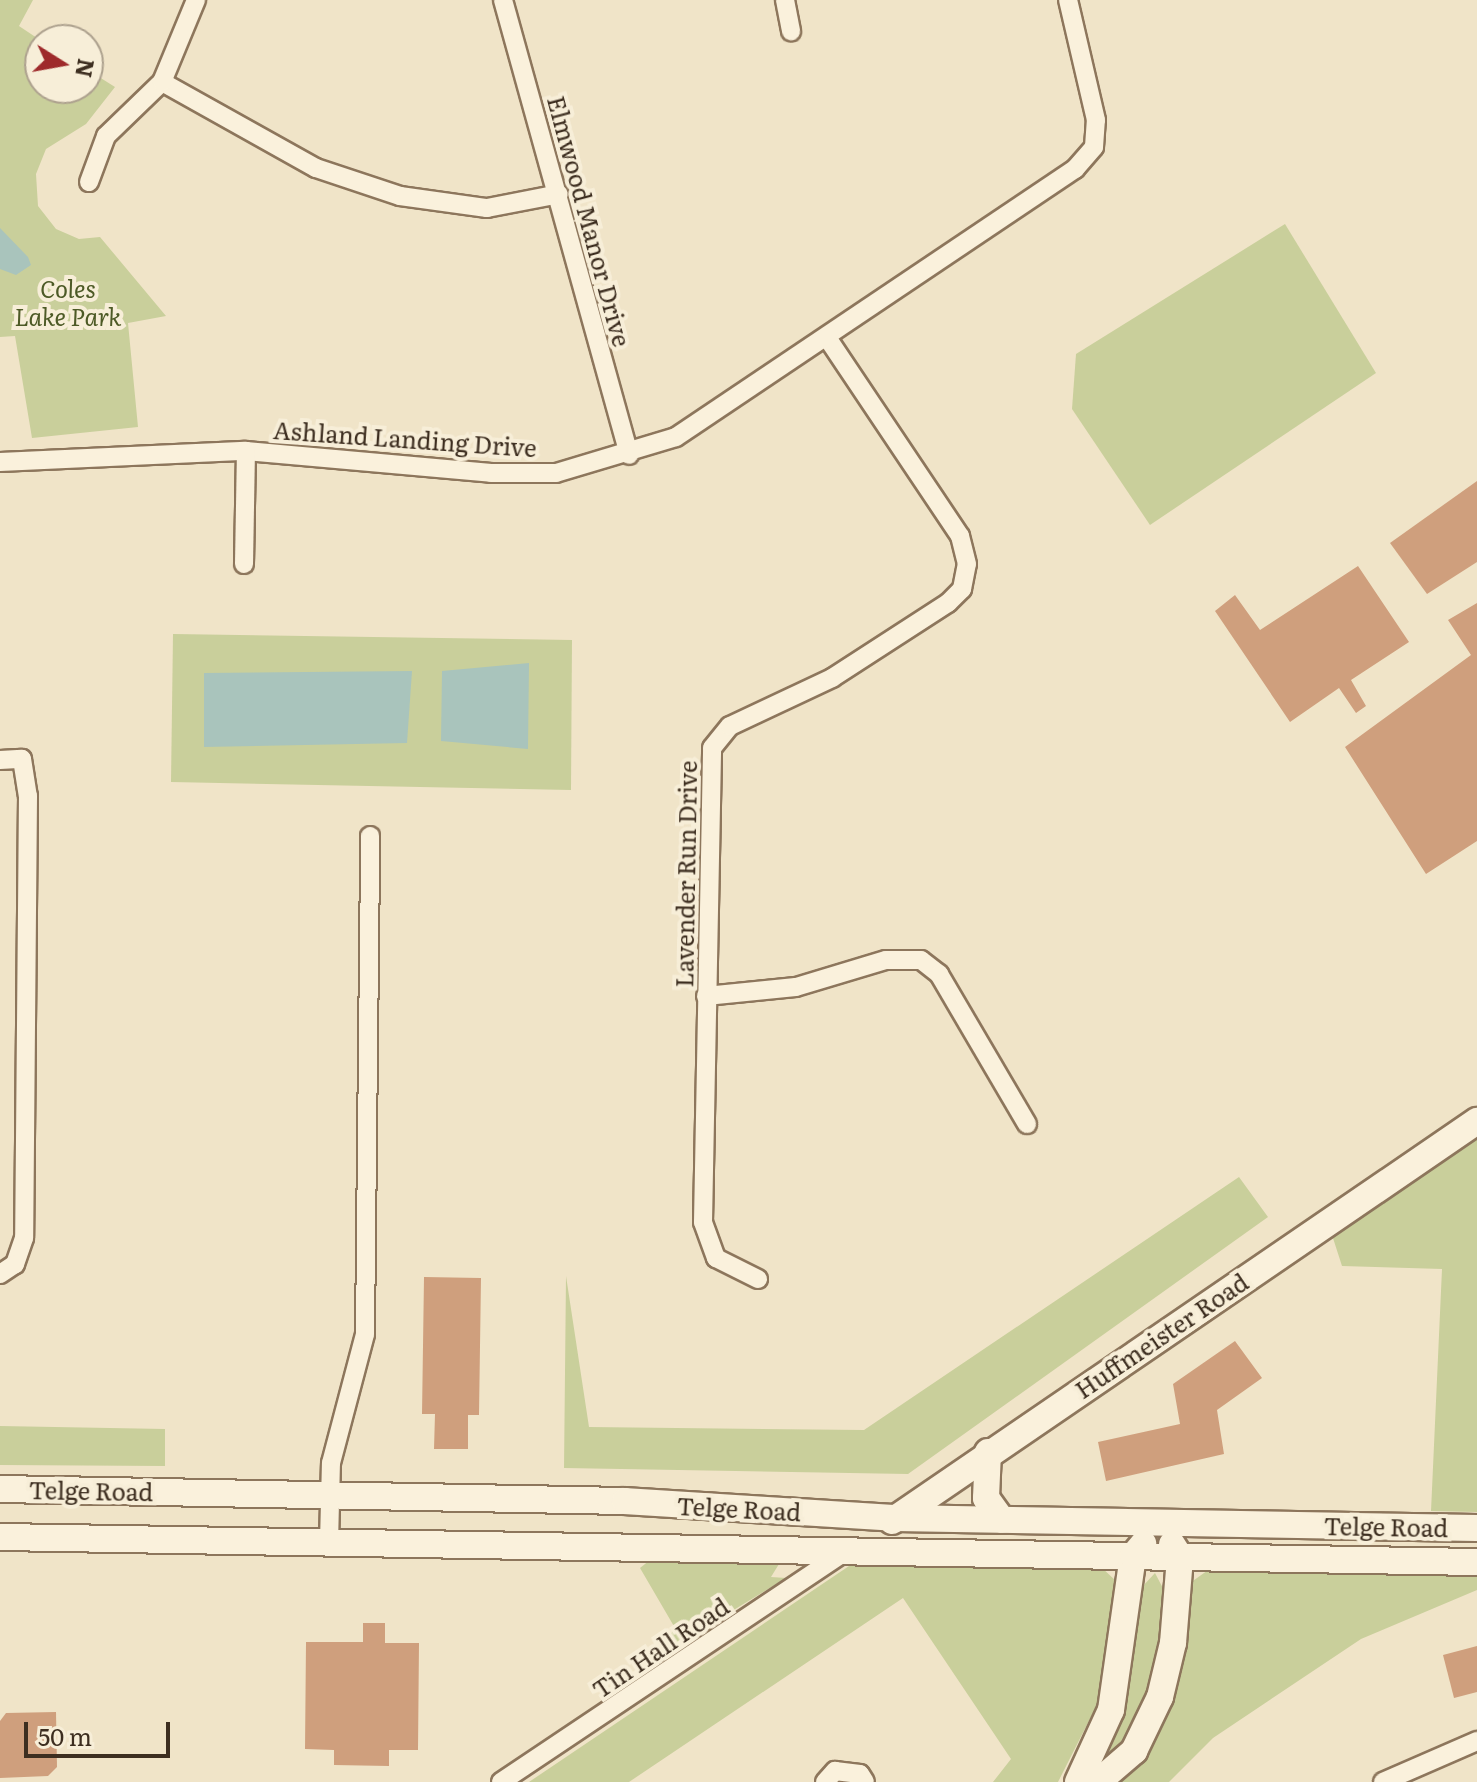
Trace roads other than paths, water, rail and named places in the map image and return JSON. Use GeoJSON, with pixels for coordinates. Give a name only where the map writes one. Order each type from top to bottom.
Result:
{"type":"FeatureCollection","features":[{"type":"Feature","properties":{"kind":"main road","name":"Huffmeister Road"},"geometry":{"type":"LineString","coordinates":[[846,1551],[1477,1121]]}},
{"type":"Feature","properties":{"kind":"main road"},"geometry":{"type":"LineString","coordinates":[[988,1452],[986,1498],[1002,1520]]}},
{"type":"Feature","properties":{"kind":"main road","name":"Telge Road"},"geometry":{"type":"LineString","coordinates":[[0,1489],[625,1501],[896,1518],[1477,1528]]}},
{"type":"Feature","properties":{"kind":"main road"},"geometry":{"type":"LineString","coordinates":[[1078,1782],[1111,1710],[1133,1556],[1160,1523],[1180,1557],[1173,1643],[1160,1697],[1134,1751],[1098,1782]]}},
{"type":"Feature","properties":{"kind":"main road","name":"Telge Road"},"geometry":{"type":"LineString","coordinates":[[0,1537],[1477,1562]]}},
{"type":"Feature","properties":{"kind":"street"},"geometry":{"type":"LineString","coordinates":[[89,182],[106,136],[162,82],[196,0]]}},
{"type":"Feature","properties":{"kind":"street","name":"Elmwood Manor Drive"},"geometry":{"type":"LineString","coordinates":[[503,0],[629,455]]}},
{"type":"Feature","properties":{"kind":"street"},"geometry":{"type":"LineString","coordinates":[[785,0],[791,31]]}},
{"type":"Feature","properties":{"kind":"street","name":"Ashland Landing Drive"},"geometry":{"type":"LineString","coordinates":[[0,462],[246,451],[491,473],[556,473],[629,455],[676,437],[1075,169],[1094,147],[1096,120],[1068,0]]}},
{"type":"Feature","properties":{"kind":"street"},"geometry":{"type":"LineString","coordinates":[[162,82],[316,168],[400,196],[487,208],[559,194]]}},
{"type":"Feature","properties":{"kind":"street","name":"Lavender Run Drive"},"geometry":{"type":"LineString","coordinates":[[758,1279],[716,1258],[703,1222],[709,767],[719,736],[890,644],[948,603],[966,576],[960,536],[827,337]]}},
{"type":"Feature","properties":{"kind":"street"},"geometry":{"type":"LineString","coordinates":[[244,564],[246,451]]}},
{"type":"Feature","properties":{"kind":"street"},"geometry":{"type":"LineString","coordinates":[[0,760],[22,759],[28,796],[24,1238],[15,1264],[0,1274]]}},
{"type":"Feature","properties":{"kind":"street"},"geometry":{"type":"LineString","coordinates":[[329,1543],[329,1495],[337,1433],[365,1334],[370,836]]}},
{"type":"Feature","properties":{"kind":"street"},"geometry":{"type":"LineString","coordinates":[[706,996],[796,987],[886,960],[921,960],[939,974],[1027,1124]]}},
{"type":"Feature","properties":{"kind":"street","name":"Tin Hall Road"},"geometry":{"type":"LineString","coordinates":[[501,1782],[846,1551]]}},
{"type":"Feature","properties":{"kind":"street"},"geometry":{"type":"LineString","coordinates":[[1383,1782],[1477,1741]]}},
{"type":"Feature","properties":{"kind":"street"},"geometry":{"type":"LineString","coordinates":[[825,1782],[835,1771],[860,1774],[865,1782]]}},
{"type":"Feature","properties":{"kind":"water"},"geometry":{"type":"Polygon","coordinates":[[[0,228],[28,257],[31,265],[16,275],[0,269],[0,228]]]}},
{"type":"Feature","properties":{"kind":"water"},"geometry":{"type":"Polygon","coordinates":[[[529,663],[528,749],[441,741],[442,671],[529,663]]]}},
{"type":"Feature","properties":{"kind":"water"},"geometry":{"type":"Polygon","coordinates":[[[412,671],[407,743],[204,747],[204,673],[412,671]]]}},
{"type":"Feature","properties":{"kind":"park label","name":"Coles Lake Park"},"geometry":{"type":"Point","coordinates":[68,302]}}]}
